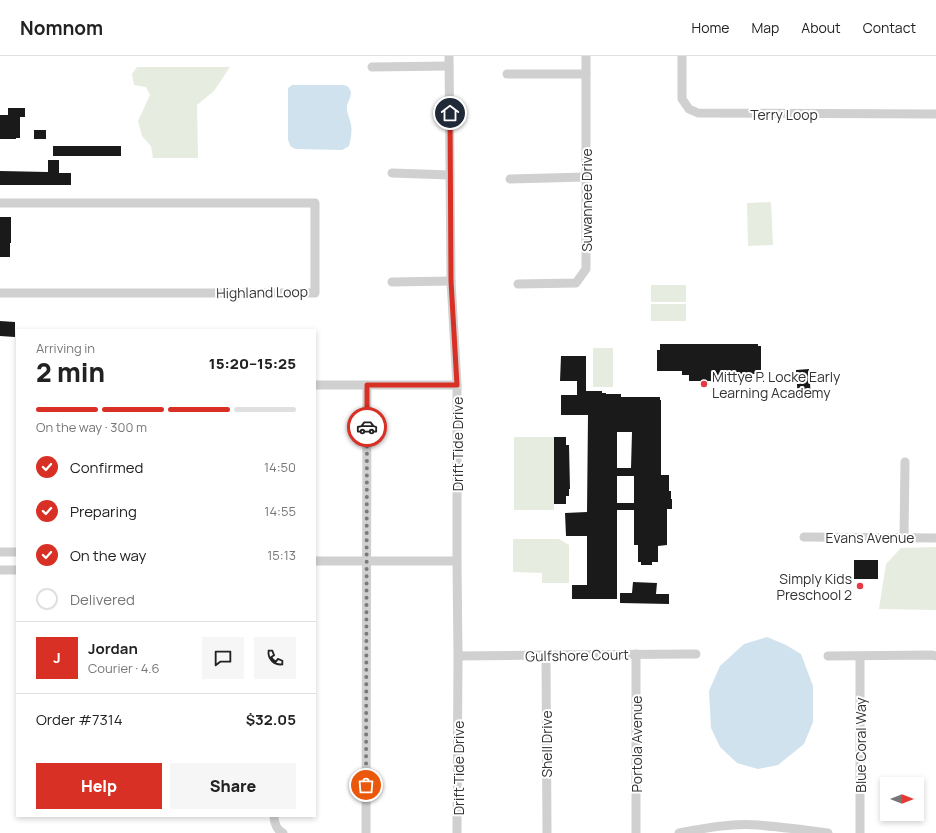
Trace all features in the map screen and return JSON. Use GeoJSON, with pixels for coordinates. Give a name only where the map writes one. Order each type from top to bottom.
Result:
{"type":"FeatureCollection","features":[{"type":"Feature","properties":{"kind":"street","name":"Drift Tide Drive"},"geometry":{"type":"LineString","coordinates":[[449,56],[451,281],[457,385],[457,833]]}},
{"type":"Feature","properties":{"kind":"street","name":"Suwannee Drive"},"geometry":{"type":"LineString","coordinates":[[518,284],[576,283],[586,270],[586,56]]}},
{"type":"Feature","properties":{"kind":"street","name":"Terry Loop"},"geometry":{"type":"LineString","coordinates":[[682,56],[682,99],[689,109],[698,113],[936,114]]}},
{"type":"Feature","properties":{"kind":"street"},"geometry":{"type":"LineString","coordinates":[[372,67],[449,66]]}},
{"type":"Feature","properties":{"kind":"street"},"geometry":{"type":"LineString","coordinates":[[507,74],[586,74]]}},
{"type":"Feature","properties":{"kind":"street"},"geometry":{"type":"LineString","coordinates":[[392,173],[450,175]]}},
{"type":"Feature","properties":{"kind":"street"},"geometry":{"type":"LineString","coordinates":[[510,178],[586,177]]}},
{"type":"Feature","properties":{"kind":"street","name":"Highland Loop"},"geometry":{"type":"LineString","coordinates":[[0,203],[314,203],[314,293],[0,293]]}},
{"type":"Feature","properties":{"kind":"street"},"geometry":{"type":"LineString","coordinates":[[392,282],[451,281]]}},
{"type":"Feature","properties":{"kind":"street"},"geometry":{"type":"LineString","coordinates":[[316,385],[457,385]]}},
{"type":"Feature","properties":{"kind":"street"},"geometry":{"type":"LineString","coordinates":[[366,833],[367,385]]}},
{"type":"Feature","properties":{"kind":"street"},"geometry":{"type":"LineString","coordinates":[[904,538],[905,462]]}},
{"type":"Feature","properties":{"kind":"street","name":"Evans Avenue"},"geometry":{"type":"LineString","coordinates":[[804,537],[936,538]]}},
{"type":"Feature","properties":{"kind":"street"},"geometry":{"type":"LineString","coordinates":[[0,552],[16,552]]}},
{"type":"Feature","properties":{"kind":"street"},"geometry":{"type":"LineString","coordinates":[[316,561],[457,561]]}},
{"type":"Feature","properties":{"kind":"street"},"geometry":{"type":"LineString","coordinates":[[0,570],[16,570]]}},
{"type":"Feature","properties":{"kind":"street","name":"Portola Avenue"},"geometry":{"type":"LineString","coordinates":[[636,654],[636,833]]}},
{"type":"Feature","properties":{"kind":"street","name":"Gulfshore Court"},"geometry":{"type":"LineString","coordinates":[[458,656],[696,654]]}},
{"type":"Feature","properties":{"kind":"street","name":"Shell Drive"},"geometry":{"type":"LineString","coordinates":[[546,655],[547,833]]}},
{"type":"Feature","properties":{"kind":"street"},"geometry":{"type":"LineString","coordinates":[[828,656],[936,656]]}},
{"type":"Feature","properties":{"kind":"street","name":"Blue Coral Way"},"geometry":{"type":"LineString","coordinates":[[860,657],[860,833]]}},
{"type":"Feature","properties":{"kind":"street"},"geometry":{"type":"LineString","coordinates":[[274,817],[274,820],[281,832]]}},
{"type":"Feature","properties":{"kind":"street"},"geometry":{"type":"LineString","coordinates":[[679,833],[737,825],[758,825],[828,833]]}},
{"type":"Feature","properties":{"kind":"shaded area"},"geometry":{"type":"Polygon","coordinates":[[[137,67],[230,67],[214,91],[197,105],[198,158],[153,158],[151,146],[142,136],[138,121],[150,95],[146,87],[134,85],[132,74],[137,67]]]}},
{"type":"Feature","properties":{"kind":"shaded area"},"geometry":{"type":"Polygon","coordinates":[[[771,202],[773,245],[748,246],[747,203],[771,202]]]}},
{"type":"Feature","properties":{"kind":"shaded area"},"geometry":{"type":"Polygon","coordinates":[[[651,285],[686,285],[686,302],[651,302],[651,285]]]}},
{"type":"Feature","properties":{"kind":"shaded area"},"geometry":{"type":"Polygon","coordinates":[[[651,304],[686,304],[686,321],[651,321],[651,304]]]}},
{"type":"Feature","properties":{"kind":"shaded area"},"geometry":{"type":"Polygon","coordinates":[[[593,348],[613,348],[613,387],[593,387],[593,348]]]}},
{"type":"Feature","properties":{"kind":"shaded area"},"geometry":{"type":"Polygon","coordinates":[[[514,437],[554,437],[554,510],[514,510],[514,437]]]}},
{"type":"Feature","properties":{"kind":"shaded area"},"geometry":{"type":"Polygon","coordinates":[[[513,539],[559,539],[569,545],[569,583],[542,583],[542,573],[513,572],[513,539]]]}},
{"type":"Feature","properties":{"kind":"shaded area"},"geometry":{"type":"Polygon","coordinates":[[[936,547],[936,610],[879,609],[886,564],[901,548],[936,547]]]}},
{"type":"Feature","properties":{"kind":"water"},"geometry":{"type":"Polygon","coordinates":[[[292,85],[345,85],[348,87],[351,95],[347,110],[352,130],[349,146],[342,150],[296,149],[291,147],[288,140],[288,88],[292,85]]]}},
{"type":"Feature","properties":{"kind":"water"},"geometry":{"type":"Polygon","coordinates":[[[767,637],[786,645],[801,654],[813,686],[813,722],[804,744],[778,765],[758,769],[737,763],[720,747],[711,728],[709,691],[720,666],[744,644],[767,637]]]}},
{"type":"Feature","properties":{"kind":"building"},"geometry":{"type":"Polygon","coordinates":[[[8,108],[25,108],[25,117],[20,117],[20,138],[0,139],[0,115],[8,115],[8,108]]]}},
{"type":"Feature","properties":{"kind":"building"},"geometry":{"type":"Polygon","coordinates":[[[34,130],[46,130],[46,139],[34,139],[34,130]]]}},
{"type":"Feature","properties":{"kind":"building"},"geometry":{"type":"Polygon","coordinates":[[[53,146],[121,146],[121,156],[53,156],[53,146]]]}},
{"type":"Feature","properties":{"kind":"building"},"geometry":{"type":"Polygon","coordinates":[[[48,160],[59,160],[59,173],[71,173],[71,185],[0,185],[0,171],[48,172],[48,160]]]}},
{"type":"Feature","properties":{"kind":"building"},"geometry":{"type":"Polygon","coordinates":[[[0,217],[11,217],[10,257],[0,257],[0,217]]]}},
{"type":"Feature","properties":{"kind":"building"},"geometry":{"type":"Polygon","coordinates":[[[0,321],[15,322],[15,337],[0,336],[0,321]]]}},
{"type":"Feature","properties":{"kind":"building"},"geometry":{"type":"Polygon","coordinates":[[[660,344],[758,344],[758,346],[761,346],[761,374],[723,374],[723,381],[689,381],[689,375],[682,375],[682,371],[657,371],[657,350],[660,350],[660,344]]]}},
{"type":"Feature","properties":{"kind":"building"},"geometry":{"type":"Polygon","coordinates":[[[561,356],[586,356],[586,391],[602,391],[602,393],[606,394],[621,394],[621,397],[660,397],[661,400],[661,475],[669,475],[669,491],[671,491],[672,499],[672,509],[667,509],[667,545],[658,546],[658,562],[652,562],[652,565],[641,565],[641,562],[638,562],[638,545],[634,545],[634,510],[617,510],[617,599],[572,599],[572,585],[587,585],[587,536],[566,536],[565,513],[587,512],[588,415],[561,415],[561,395],[577,395],[577,381],[560,381],[561,356]],[[617,432],[617,468],[631,468],[632,432],[617,432]],[[617,476],[617,503],[634,503],[634,476],[617,476]]]}},
{"type":"Feature","properties":{"kind":"building"},"geometry":{"type":"Polygon","coordinates":[[[809,369],[811,398],[798,400],[796,370],[809,369]]]}},
{"type":"Feature","properties":{"kind":"building"},"geometry":{"type":"Polygon","coordinates":[[[554,437],[566,437],[566,445],[569,445],[570,489],[569,496],[566,496],[566,504],[554,504],[554,437]]]}},
{"type":"Feature","properties":{"kind":"building"},"geometry":{"type":"Polygon","coordinates":[[[854,560],[878,560],[878,579],[854,579],[854,560]]]}},
{"type":"Feature","properties":{"kind":"building"},"geometry":{"type":"Polygon","coordinates":[[[633,582],[657,583],[656,594],[669,594],[669,604],[620,603],[620,593],[632,593],[633,582]]]}},
{"type":"Feature","properties":{"kind":"way so far"},"geometry":{"type":"LineString","coordinates":[[366,785],[367,427]]}},
{"type":"Feature","properties":{"kind":"place","name":"Mittye P. Locke Early Learning Academy"},"geometry":{"type":"Point","coordinates":[704,384]}},
{"type":"Feature","properties":{"kind":"place","name":"Simply Kids Preschool 2"},"geometry":{"type":"Point","coordinates":[860,586]}},
{"type":"Feature","properties":{"kind":"route"},"geometry":{"type":"LineString","coordinates":[[367,427],[367,385],[457,385],[451,281],[450,113]]}}]}
